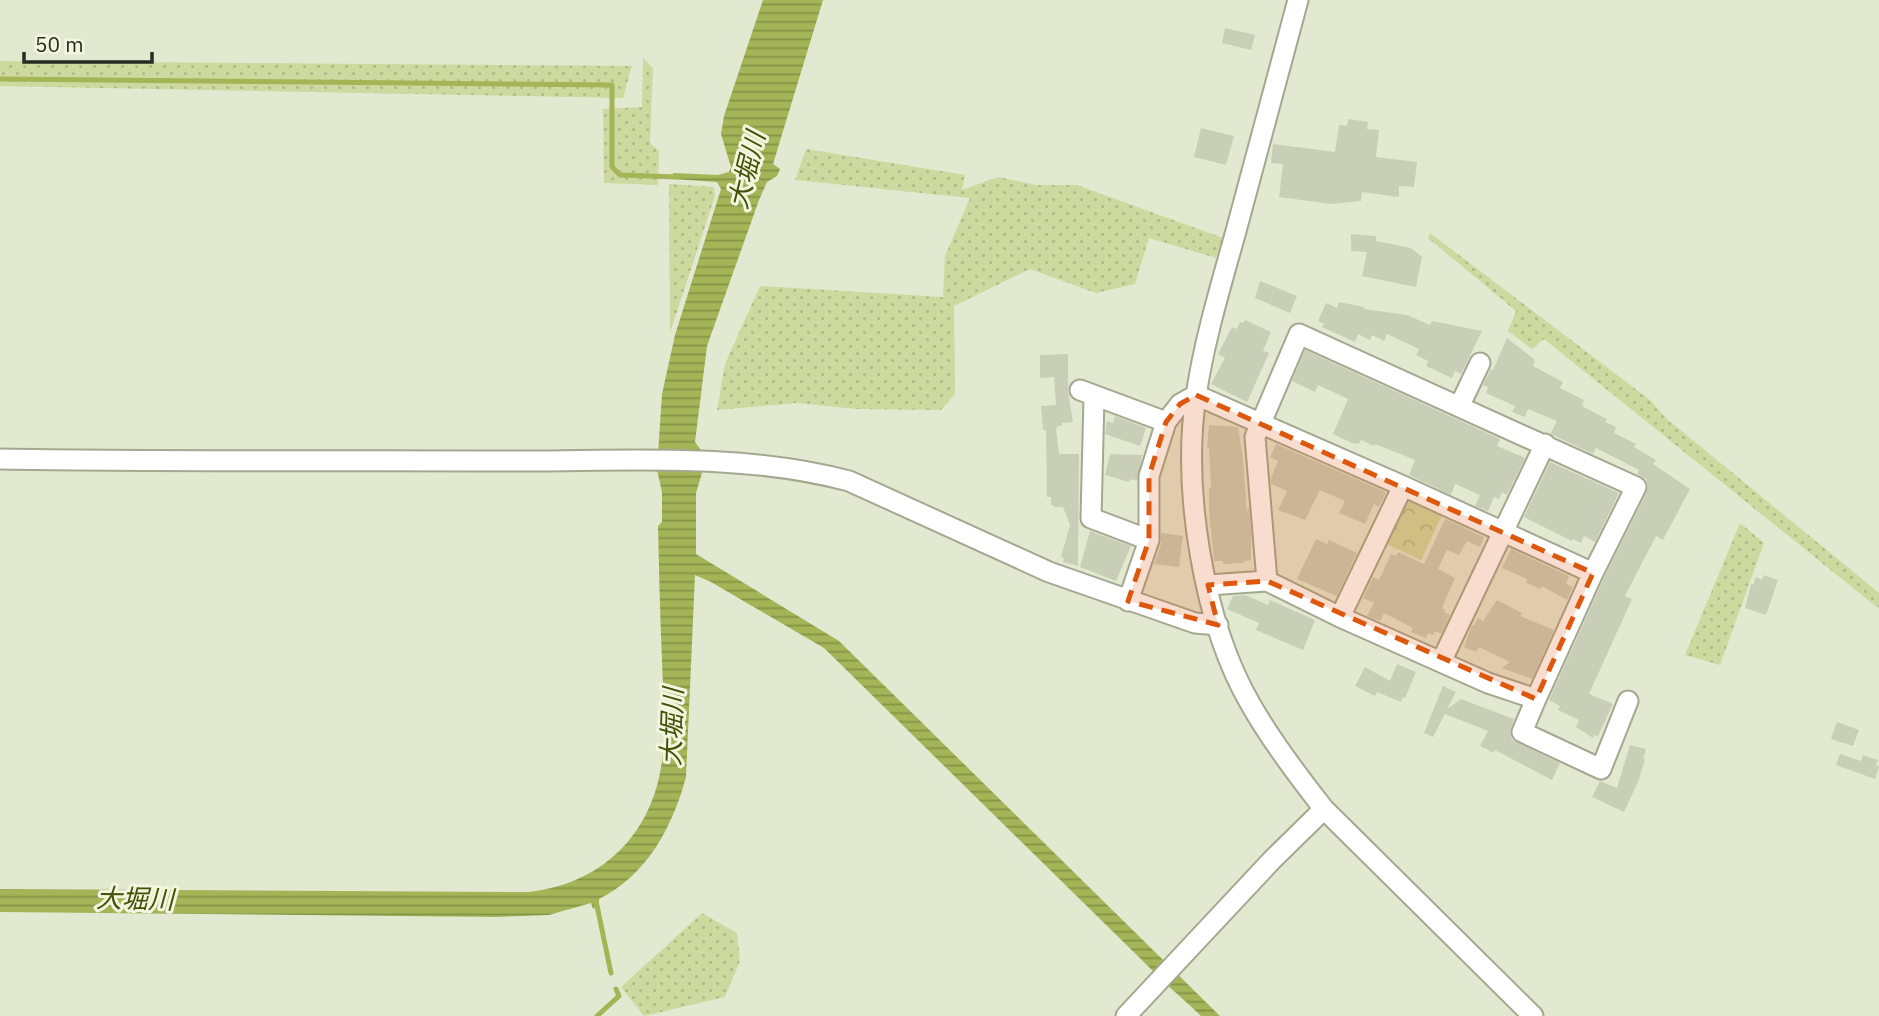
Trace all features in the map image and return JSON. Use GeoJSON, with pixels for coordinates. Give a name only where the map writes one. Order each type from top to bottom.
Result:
{"type":"FeatureCollection","features":[{"type":"Feature","properties":{"kind":"street"},"geometry":{"type":"LineString","coordinates":[[1298,0],[1232,246],[1196,395],[1191,448],[1193,508],[1208,585],[1218,625],[1249,703],[1283,755],[1324,809],[1533,1016]]}},
{"type":"Feature","properties":{"kind":"street"},"geometry":{"type":"LineString","coordinates":[[1267,581],[1255,436],[1299,334],[1636,487],[1593,573],[1522,732],[1601,769],[1628,701]]}},
{"type":"Feature","properties":{"kind":"street"},"geometry":{"type":"LineString","coordinates":[[1460,405],[1480,363]]}},
{"type":"Feature","properties":{"kind":"street"},"geometry":{"type":"LineString","coordinates":[[1149,540],[1091,518],[1087,393],[1166,422]]}},
{"type":"Feature","properties":{"kind":"street"},"geometry":{"type":"LineString","coordinates":[[1128,601],[1149,540],[1149,477],[1166,422],[1180,404],[1196,395]]}},
{"type":"Feature","properties":{"kind":"street"},"geometry":{"type":"LineString","coordinates":[[1196,395],[1593,573]]}},
{"type":"Feature","properties":{"kind":"street"},"geometry":{"type":"LineString","coordinates":[[1441,662],[1545,444]]}},
{"type":"Feature","properties":{"kind":"street"},"geometry":{"type":"LineString","coordinates":[[0,459],[654,461],[764,465],[819,473],[849,481],[1049,572],[1195,623],[1218,625]]}},
{"type":"Feature","properties":{"kind":"street"},"geometry":{"type":"LineString","coordinates":[[1339,617],[1403,486]]}},
{"type":"Feature","properties":{"kind":"street"},"geometry":{"type":"LineString","coordinates":[[1208,585],[1267,581],[1339,617],[1441,662],[1489,683],[1536,699]]}},
{"type":"Feature","properties":{"kind":"street"},"geometry":{"type":"LineString","coordinates":[[1126,1016],[1272,860],[1324,809]]}},
{"type":"Feature","properties":{"kind":"highlighted area"},"geometry":{"type":"Polygon","coordinates":[[[1196,395],[1593,573],[1536,699],[1267,581],[1208,585],[1218,625],[1128,601],[1149,540],[1149,476],[1166,422],[1180,404],[1196,395]]]}},
{"type":"Feature","properties":{"kind":"green space"},"geometry":{"type":"Polygon","coordinates":[[[643,58],[653,68],[650,143],[659,151],[658,185],[604,183],[603,109],[642,107],[643,58]]]}},
{"type":"Feature","properties":{"kind":"green space"},"geometry":{"type":"Polygon","coordinates":[[[0,61],[632,66],[623,98],[0,86],[0,61]]]}},
{"type":"Feature","properties":{"kind":"green space"},"geometry":{"type":"Polygon","coordinates":[[[806,149],[965,175],[962,190],[998,177],[1036,185],[1077,185],[1223,238],[1216,258],[1149,238],[1135,284],[1096,293],[1030,269],[954,306],[955,394],[941,410],[856,409],[797,403],[717,410],[725,364],[760,286],[943,297],[945,256],[970,198],[795,180],[806,149]]]}},
{"type":"Feature","properties":{"kind":"green space"},"geometry":{"type":"Polygon","coordinates":[[[669,184],[714,187],[715,196],[670,333],[669,184]]]}},
{"type":"Feature","properties":{"kind":"green space"},"geometry":{"type":"Polygon","coordinates":[[[1430,233],[1650,400],[1667,419],[1879,593],[1879,609],[1544,339],[1532,349],[1508,331],[1516,311],[1428,238],[1430,233]]]}},
{"type":"Feature","properties":{"kind":"green space"},"geometry":{"type":"Polygon","coordinates":[[[1415,500],[1443,513],[1421,560],[1384,543],[1403,503],[1415,500]]]}},
{"type":"Feature","properties":{"kind":"green space"},"geometry":{"type":"Polygon","coordinates":[[[1740,523],[1764,543],[1720,665],[1685,655],[1740,523]]]}},
{"type":"Feature","properties":{"kind":"green space"},"geometry":{"type":"Polygon","coordinates":[[[702,913],[737,933],[740,961],[725,997],[644,1016],[621,987],[702,913]]]}},
{"type":"Feature","properties":{"kind":"water","name":"大堀川"},"geometry":{"type":"Polygon","coordinates":[[[763,0],[823,0],[773,164],[780,169],[777,176],[767,182],[759,200],[707,346],[695,442],[703,453],[697,456],[702,473],[696,493],[696,554],[839,641],[1220,1016],[1201,1016],[1165,983],[824,648],[695,575],[686,777],[673,814],[655,848],[631,877],[599,899],[599,905],[593,909],[591,903],[549,915],[497,917],[0,912],[0,889],[529,892],[574,881],[594,871],[627,843],[650,805],[658,782],[663,752],[658,526],[662,522],[662,492],[657,470],[662,394],[675,335],[721,189],[717,182],[673,179],[673,173],[718,175],[729,172],[731,167],[721,134],[724,116],[763,0]]]}},
{"type":"Feature","properties":{"kind":"building"},"geometry":{"type":"Polygon","coordinates":[[[1225,28],[1255,35],[1251,50],[1222,43],[1225,28]]]}},
{"type":"Feature","properties":{"kind":"building"},"geometry":{"type":"Polygon","coordinates":[[[1348,119],[1368,122],[1367,129],[1379,130],[1376,157],[1417,162],[1414,187],[1399,186],[1399,197],[1362,192],[1361,201],[1331,204],[1279,197],[1283,164],[1271,163],[1273,144],[1335,152],[1339,125],[1347,126],[1348,119]]]}},
{"type":"Feature","properties":{"kind":"building"},"geometry":{"type":"Polygon","coordinates":[[[1201,128],[1234,136],[1226,165],[1194,157],[1201,128]]]}},
{"type":"Feature","properties":{"kind":"building"},"geometry":{"type":"Polygon","coordinates":[[[1351,234],[1376,236],[1376,241],[1411,248],[1422,257],[1416,287],[1362,276],[1367,252],[1351,251],[1351,234]]]}},
{"type":"Feature","properties":{"kind":"building"},"geometry":{"type":"Polygon","coordinates":[[[1260,281],[1297,296],[1290,313],[1255,298],[1260,281]]]}},
{"type":"Feature","properties":{"kind":"building"},"geometry":{"type":"Polygon","coordinates":[[[1339,302],[1364,309],[1407,315],[1430,325],[1432,321],[1482,331],[1461,374],[1455,371],[1452,378],[1426,366],[1428,361],[1416,355],[1419,349],[1387,334],[1384,341],[1372,335],[1370,340],[1358,334],[1355,342],[1322,327],[1324,324],[1318,321],[1326,303],[1337,308],[1339,302]]]}},
{"type":"Feature","properties":{"kind":"building"},"geometry":{"type":"Polygon","coordinates":[[[1245,320],[1271,332],[1263,351],[1269,353],[1247,402],[1211,384],[1225,358],[1218,354],[1232,327],[1237,329],[1240,322],[1244,323],[1245,320]]]}},
{"type":"Feature","properties":{"kind":"building"},"geometry":{"type":"Polygon","coordinates":[[[1507,338],[1535,360],[1533,366],[1563,382],[1560,388],[1584,400],[1582,406],[1607,419],[1605,422],[1616,427],[1614,433],[1636,444],[1634,447],[1656,460],[1653,464],[1690,489],[1663,540],[1656,536],[1625,596],[1632,599],[1589,694],[1613,704],[1598,736],[1594,735],[1593,738],[1576,727],[1579,720],[1558,710],[1560,706],[1549,700],[1648,485],[1646,479],[1637,474],[1639,470],[1596,448],[1593,454],[1553,435],[1551,433],[1557,421],[1528,409],[1525,417],[1512,412],[1515,406],[1486,393],[1488,387],[1483,385],[1507,338]]]}},
{"type":"Feature","properties":{"kind":"building"},"geometry":{"type":"Polygon","coordinates":[[[1305,350],[1500,439],[1497,446],[1525,458],[1507,495],[1502,492],[1499,499],[1494,497],[1488,511],[1475,506],[1480,495],[1455,484],[1451,495],[1409,475],[1415,460],[1375,444],[1374,446],[1361,440],[1359,444],[1352,443],[1333,434],[1348,399],[1318,385],[1315,392],[1292,381],[1305,350]]]}},
{"type":"Feature","properties":{"kind":"building"},"geometry":{"type":"Polygon","coordinates":[[[1068,354],[1068,391],[1073,422],[1062,423],[1062,426],[1056,429],[1059,454],[1079,454],[1078,566],[1063,562],[1064,558],[1061,557],[1070,525],[1063,507],[1054,507],[1051,505],[1051,497],[1047,497],[1046,430],[1043,430],[1041,406],[1056,405],[1054,377],[1040,378],[1040,355],[1068,354]]]}},
{"type":"Feature","properties":{"kind":"building"},"geometry":{"type":"Polygon","coordinates":[[[1115,416],[1146,428],[1140,446],[1105,434],[1107,421],[1113,423],[1115,416]]]}},
{"type":"Feature","properties":{"kind":"building"},"geometry":{"type":"Polygon","coordinates":[[[1209,425],[1238,427],[1251,533],[1251,560],[1244,563],[1223,564],[1223,561],[1214,561],[1209,511],[1209,425]]]}},
{"type":"Feature","properties":{"kind":"building"},"geometry":{"type":"Polygon","coordinates":[[[1276,444],[1386,492],[1379,507],[1374,504],[1365,524],[1339,513],[1345,501],[1320,490],[1305,520],[1278,510],[1287,491],[1271,484],[1278,461],[1270,457],[1276,444]]]}},
{"type":"Feature","properties":{"kind":"building"},"geometry":{"type":"Polygon","coordinates":[[[1110,454],[1142,455],[1137,481],[1130,479],[1129,482],[1105,475],[1110,454]]]}},
{"type":"Feature","properties":{"kind":"building"},"geometry":{"type":"Polygon","coordinates":[[[1550,462],[1619,493],[1595,542],[1584,536],[1581,543],[1573,539],[1572,541],[1524,517],[1550,462]]]}},
{"type":"Feature","properties":{"kind":"building"},"geometry":{"type":"Polygon","coordinates":[[[1445,519],[1484,537],[1480,547],[1467,541],[1459,555],[1447,550],[1438,569],[1455,578],[1442,608],[1450,615],[1441,634],[1435,631],[1433,635],[1428,633],[1426,638],[1411,632],[1413,628],[1384,613],[1380,621],[1367,616],[1374,603],[1363,598],[1373,577],[1379,580],[1391,554],[1396,556],[1398,552],[1424,564],[1445,519]]]}},
{"type":"Feature","properties":{"kind":"building"},"geometry":{"type":"Polygon","coordinates":[[[1090,531],[1131,546],[1116,581],[1080,567],[1090,531]]]}},
{"type":"Feature","properties":{"kind":"building"},"geometry":{"type":"Polygon","coordinates":[[[1161,533],[1183,536],[1179,567],[1154,564],[1161,544],[1161,533]]]}},
{"type":"Feature","properties":{"kind":"building"},"geometry":{"type":"Polygon","coordinates":[[[1316,539],[1327,544],[1329,540],[1357,553],[1337,596],[1297,579],[1316,539]]]}},
{"type":"Feature","properties":{"kind":"building"},"geometry":{"type":"Polygon","coordinates":[[[1511,549],[1569,576],[1566,584],[1573,587],[1567,600],[1542,586],[1541,589],[1526,583],[1527,579],[1502,568],[1511,549]]]}},
{"type":"Feature","properties":{"kind":"building"},"geometry":{"type":"Polygon","coordinates":[[[1764,575],[1778,580],[1766,615],[1745,608],[1751,584],[1753,585],[1756,577],[1762,580],[1764,575]]]}},
{"type":"Feature","properties":{"kind":"building"},"geometry":{"type":"Polygon","coordinates":[[[1245,595],[1268,605],[1270,600],[1315,620],[1303,650],[1256,630],[1259,623],[1227,609],[1233,596],[1245,595]]]}},
{"type":"Feature","properties":{"kind":"building"},"geometry":{"type":"Polygon","coordinates":[[[1497,600],[1522,613],[1520,616],[1554,630],[1532,679],[1501,668],[1510,662],[1479,647],[1476,652],[1464,647],[1472,625],[1474,626],[1478,618],[1483,621],[1497,600]]]}},
{"type":"Feature","properties":{"kind":"building"},"geometry":{"type":"Polygon","coordinates":[[[1397,664],[1416,672],[1401,702],[1377,692],[1375,696],[1355,686],[1365,667],[1390,681],[1397,664]]]}},
{"type":"Feature","properties":{"kind":"building"},"geometry":{"type":"Polygon","coordinates":[[[1443,686],[1456,692],[1447,709],[1461,699],[1514,719],[1510,733],[1512,740],[1560,763],[1552,780],[1495,750],[1494,753],[1480,746],[1488,731],[1445,714],[1433,737],[1424,733],[1443,686]]]}},
{"type":"Feature","properties":{"kind":"building"},"geometry":{"type":"Polygon","coordinates":[[[1837,722],[1859,730],[1853,746],[1831,739],[1837,722]]]}},
{"type":"Feature","properties":{"kind":"building"},"geometry":{"type":"Polygon","coordinates":[[[1630,745],[1646,749],[1638,782],[1624,812],[1592,797],[1600,781],[1617,788],[1630,745]]]}},
{"type":"Feature","properties":{"kind":"building"},"geometry":{"type":"Polygon","coordinates":[[[1840,754],[1861,761],[1863,755],[1878,760],[1875,779],[1836,765],[1840,754]]]}},
{"type":"Feature","properties":{"kind":"waterway"},"geometry":{"type":"LineString","coordinates":[[0,79],[612,85],[612,167],[620,175],[678,177]]}},
{"type":"Feature","properties":{"kind":"waterway"},"geometry":{"type":"LineString","coordinates":[[596,901],[611,973]]}},
{"type":"Feature","properties":{"kind":"waterway"},"geometry":{"type":"LineString","coordinates":[[597,1016],[619,996],[616,989]]}}]}
